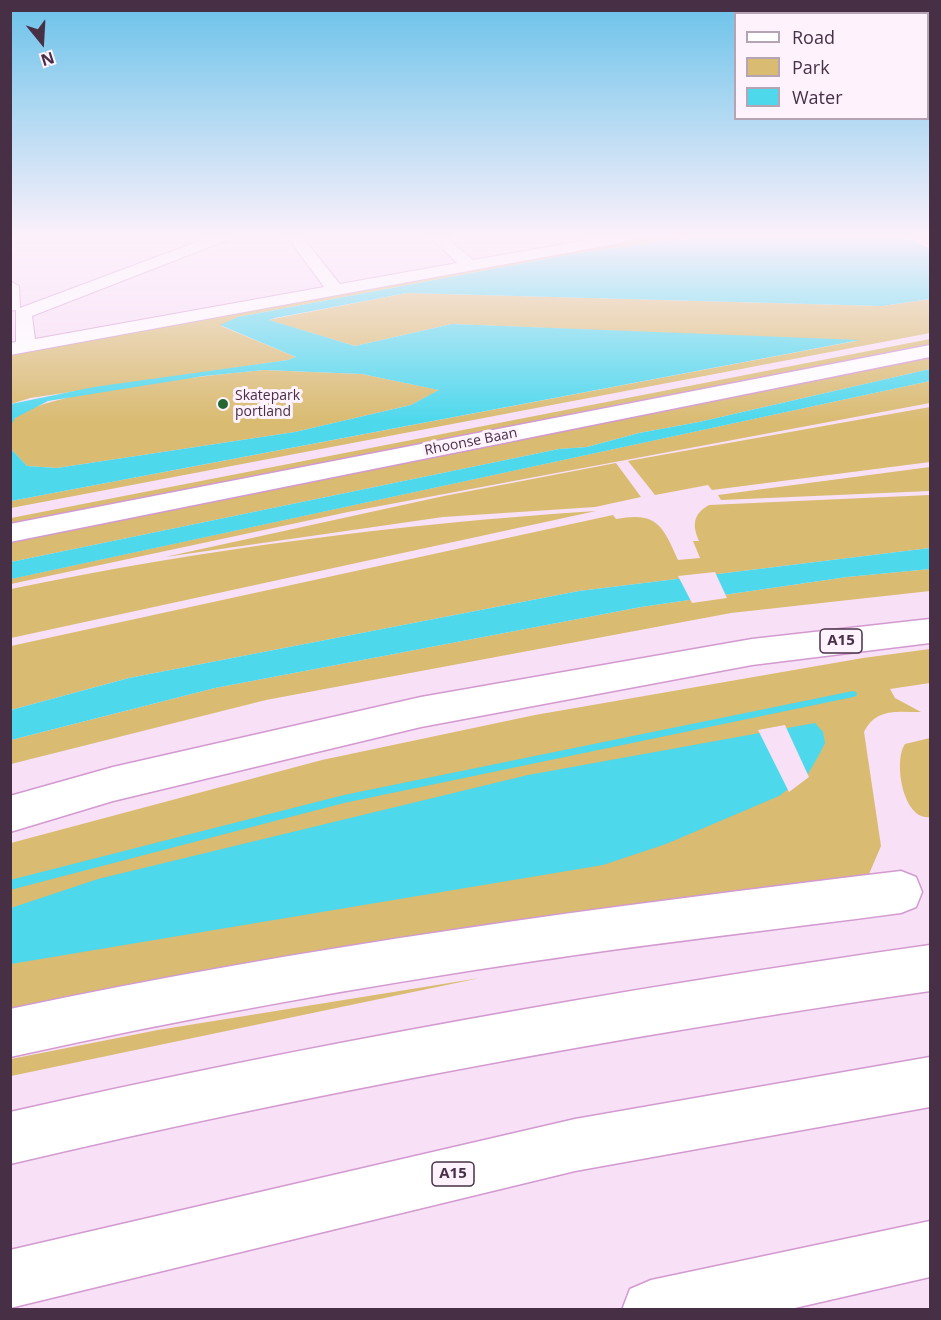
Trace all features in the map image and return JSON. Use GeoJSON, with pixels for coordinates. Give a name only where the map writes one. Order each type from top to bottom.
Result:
{"type":"FeatureCollection","features":[{"type":"Feature","properties":{"kind":"main road","name":"Rhoonse Baan"},"geometry":{"type":"LineString","coordinates":[[10,533],[930,351]]}},
{"type":"Feature","properties":{"kind":"main road","name":"A15"},"geometry":{"type":"LineString","coordinates":[[10,814],[113,784],[422,712],[752,652],[930,631]]}},
{"type":"Feature","properties":{"kind":"main road"},"geometry":{"type":"LineString","coordinates":[[10,1033],[87,1015],[411,958],[717,914],[901,892]]}},
{"type":"Feature","properties":{"kind":"main road"},"geometry":{"type":"LineString","coordinates":[[10,1138],[248,1084],[538,1030],[930,968]]}},
{"type":"Feature","properties":{"kind":"main road","name":"A15"},"geometry":{"type":"LineString","coordinates":[[10,1279],[575,1145],[930,1082]]}},
{"type":"Feature","properties":{"kind":"main road"},"geometry":{"type":"LineString","coordinates":[[651,1310],[930,1249]]}},
{"type":"Feature","properties":{"kind":"street"},"geometry":{"type":"LineString","coordinates":[[15,309],[37,300]]}},
{"type":"Feature","properties":{"kind":"street"},"geometry":{"type":"LineString","coordinates":[[15,309],[42,300]]}},
{"type":"Feature","properties":{"kind":"street"},"geometry":{"type":"LineString","coordinates":[[15,309],[18,348],[273,300]]}},
{"type":"Feature","properties":{"kind":"green space"},"geometry":{"type":"Polygon","coordinates":[[[298,300],[330,300],[238,317],[221,326],[296,357],[288,360],[30,398],[11,404],[11,354],[298,300]]]}},
{"type":"Feature","properties":{"kind":"green space"},"geometry":{"type":"Polygon","coordinates":[[[373,300],[648,300],[882,306],[930,300],[930,333],[11,508],[11,501],[856,341],[452,324],[355,346],[268,320],[373,300]]]}},
{"type":"Feature","properties":{"kind":"green space"},"geometry":{"type":"Polygon","coordinates":[[[930,339],[930,345],[11,525],[11,518],[930,339]]]}},
{"type":"Feature","properties":{"kind":"green space"},"geometry":{"type":"Polygon","coordinates":[[[930,356],[930,369],[699,422],[639,433],[587,447],[559,449],[11,562],[11,541],[930,356]]]}},
{"type":"Feature","properties":{"kind":"green space"},"geometry":{"type":"Polygon","coordinates":[[[264,370],[362,374],[440,390],[411,405],[295,432],[57,468],[27,466],[11,449],[10,428],[15,418],[33,408],[61,399],[133,385],[264,370]]]}},
{"type":"Feature","properties":{"kind":"green space"},"geometry":{"type":"Polygon","coordinates":[[[930,381],[930,403],[348,512],[11,584],[10,579],[930,381]]]}},
{"type":"Feature","properties":{"kind":"green space"},"geometry":{"type":"Polygon","coordinates":[[[930,407],[930,462],[712,490],[708,485],[655,495],[628,461],[930,407]]]}},
{"type":"Feature","properties":{"kind":"green space"},"geometry":{"type":"Polygon","coordinates":[[[616,463],[641,497],[595,507],[443,517],[165,557],[444,496],[616,463]]]}},
{"type":"Feature","properties":{"kind":"green space"},"geometry":{"type":"Polygon","coordinates":[[[930,467],[930,491],[721,500],[718,495],[930,467]]]}},
{"type":"Feature","properties":{"kind":"green space"},"geometry":{"type":"Polygon","coordinates":[[[930,495],[930,548],[579,591],[129,678],[11,710],[11,646],[613,515],[616,519],[641,517],[650,519],[663,530],[678,560],[700,558],[693,541],[699,541],[695,530],[695,520],[700,512],[709,505],[930,495]]]}},
{"type":"Feature","properties":{"kind":"green space"},"geometry":{"type":"Polygon","coordinates":[[[596,511],[11,638],[11,589],[156,562],[302,540],[448,523],[596,511]]]}},
{"type":"Feature","properties":{"kind":"green space"},"geometry":{"type":"Polygon","coordinates":[[[930,569],[930,591],[731,613],[266,700],[11,764],[11,740],[215,688],[641,607],[847,577],[930,569]]]}},
{"type":"Feature","properties":{"kind":"green space"},"geometry":{"type":"Polygon","coordinates":[[[930,649],[930,683],[890,689],[895,698],[921,712],[895,712],[881,715],[869,724],[864,732],[881,846],[866,881],[11,1015],[11,843],[322,760],[535,715],[863,658],[930,649]]]}},
{"type":"Feature","properties":{"kind":"green space"},"geometry":{"type":"Polygon","coordinates":[[[930,738],[930,817],[921,816],[913,810],[907,800],[900,763],[905,744],[930,738]]]}},
{"type":"Feature","properties":{"kind":"green space"},"geometry":{"type":"Polygon","coordinates":[[[480,978],[11,1076],[11,1059],[158,1030],[480,978]]]}},
{"type":"Feature","properties":{"kind":"water"},"geometry":{"type":"Polygon","coordinates":[[[330,300],[372,300],[269,320],[355,346],[452,324],[860,340],[11,501],[11,449],[27,466],[57,468],[295,432],[411,405],[439,390],[362,374],[264,370],[204,376],[48,401],[15,418],[11,425],[11,404],[94,387],[296,357],[220,325],[238,317],[330,300]]]}},
{"type":"Feature","properties":{"kind":"water"},"geometry":{"type":"Polygon","coordinates":[[[648,300],[926,300],[882,306],[648,300]]]}},
{"type":"Feature","properties":{"kind":"water"},"geometry":{"type":"Polygon","coordinates":[[[930,369],[930,381],[11,579],[11,562],[559,449],[587,447],[639,433],[699,422],[930,369]]]}},
{"type":"Feature","properties":{"kind":"water"},"geometry":{"type":"Polygon","coordinates":[[[930,548],[930,569],[847,577],[641,607],[215,688],[11,740],[11,710],[129,678],[579,591],[930,548]]]}},
{"type":"Feature","properties":{"kind":"water"},"geometry":{"type":"Polygon","coordinates":[[[815,723],[823,732],[825,743],[808,774],[779,796],[666,844],[603,865],[11,964],[11,908],[98,879],[528,775],[815,723]]]}},
{"type":"Feature","properties":{"kind":"pier"},"geometry":{"type":"Polygon","coordinates":[[[715,572],[727,598],[692,603],[678,576],[715,572]]]}},
{"type":"Feature","properties":{"kind":"pier"},"geometry":{"type":"Polygon","coordinates":[[[785,725],[809,777],[789,792],[758,730],[785,725]]]}},
{"type":"Feature","properties":{"kind":"waterway"},"geometry":{"type":"LineString","coordinates":[[10,885],[344,799],[853,694]]}},
{"type":"Feature","properties":{"kind":"place","name":"Skatepark portland"},"geometry":{"type":"Point","coordinates":[223,404]}}]}
